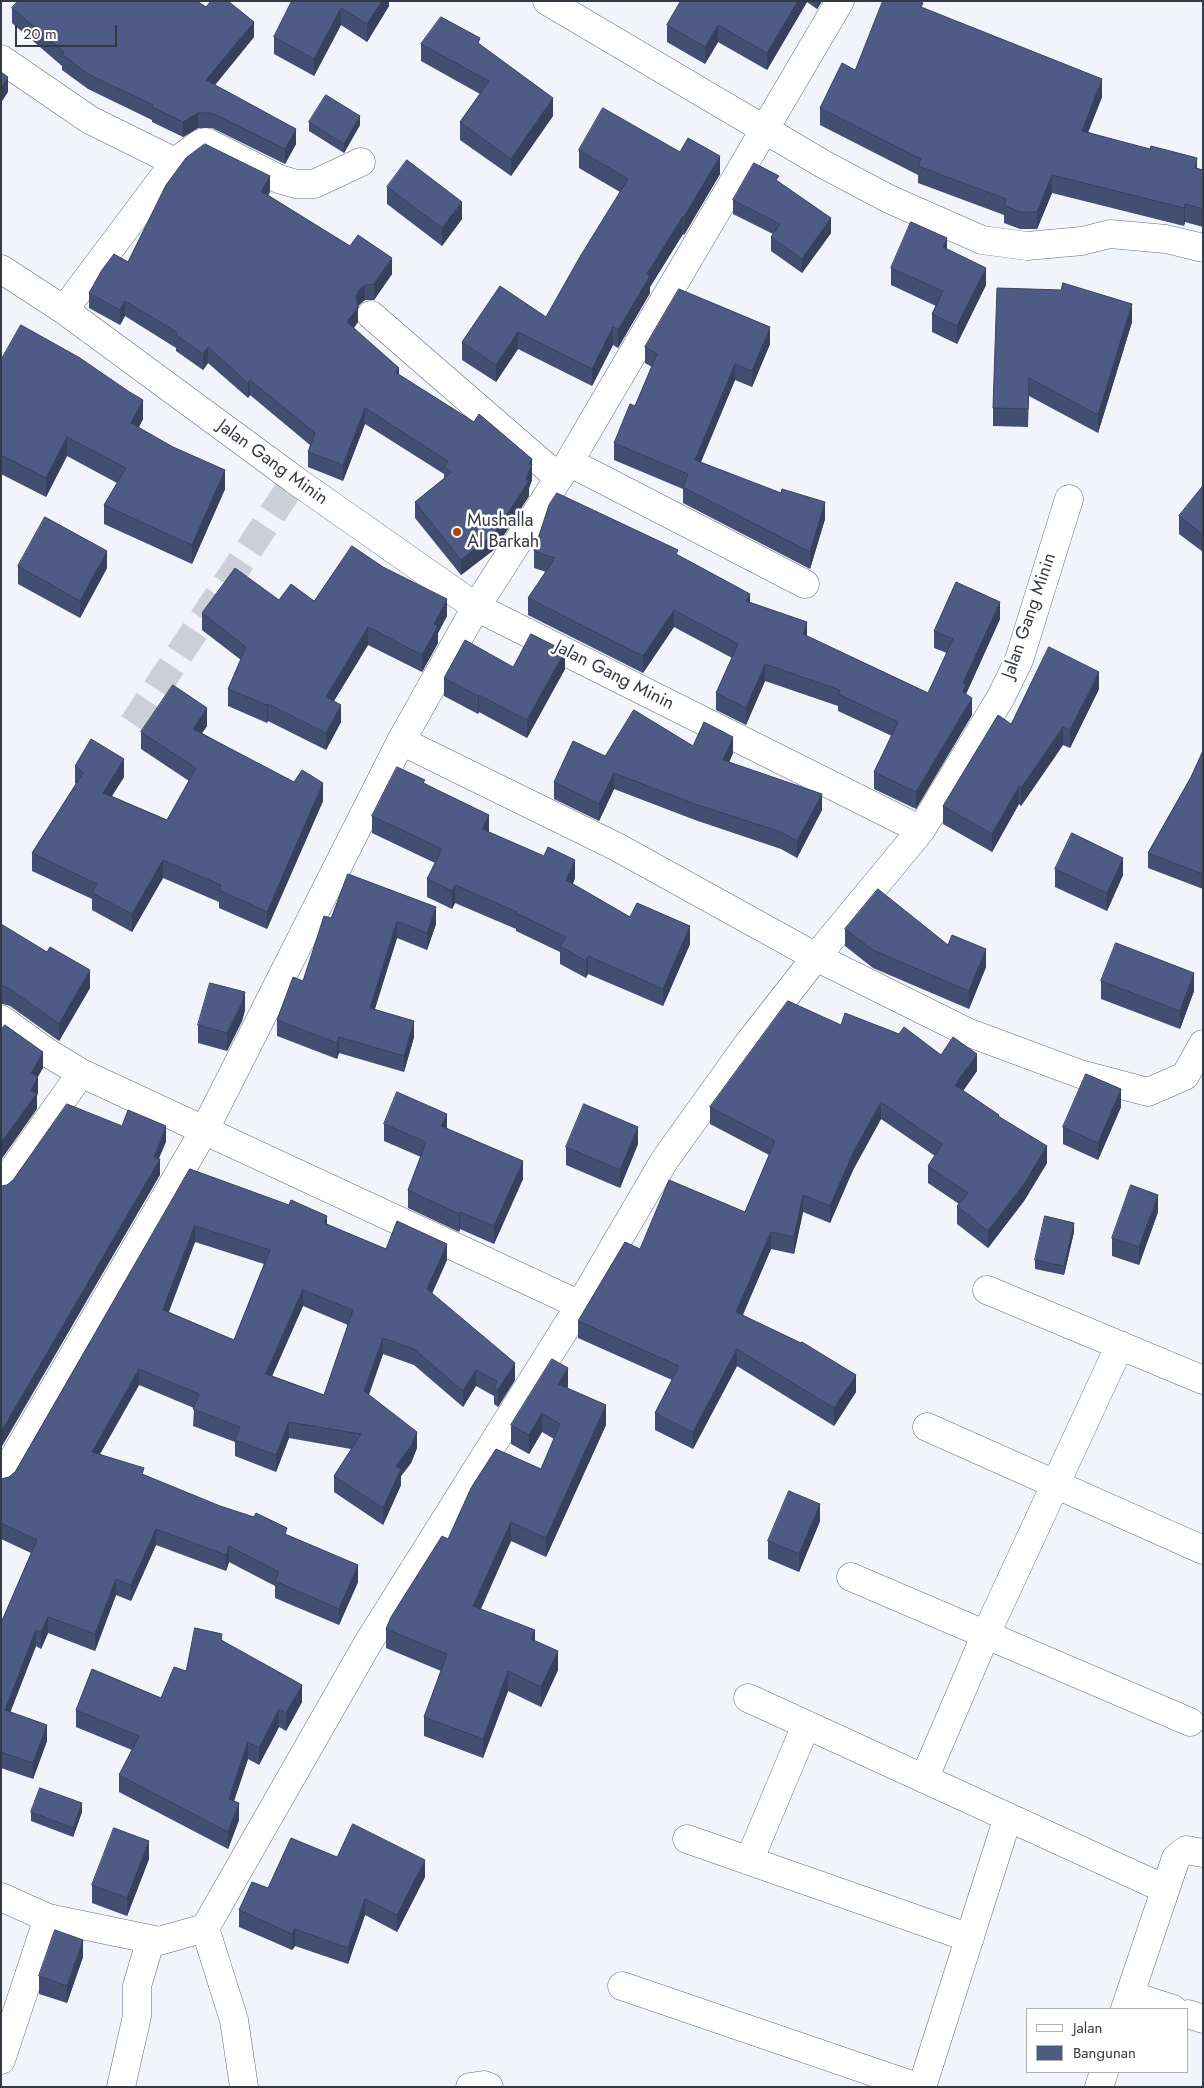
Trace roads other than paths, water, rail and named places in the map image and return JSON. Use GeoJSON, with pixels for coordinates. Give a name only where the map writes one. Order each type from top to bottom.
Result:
{"type":"FeatureCollection","features":[{"type":"Feature","properties":{"kind":"street"},"geometry":{"type":"LineString","coordinates":[[547,1],[766,128],[823,164],[889,199],[982,240],[1027,246],[1082,241],[1110,234],[1166,239],[1203,248]]}},
{"type":"Feature","properties":{"kind":"street"},"geometry":{"type":"LineString","coordinates":[[1,1480],[205,1129],[401,741],[476,607],[564,470],[840,1]]}},
{"type":"Feature","properties":{"kind":"street"},"geometry":{"type":"LineString","coordinates":[[1,59],[90,120],[175,162]]}},
{"type":"Feature","properties":{"kind":"street"},"geometry":{"type":"LineString","coordinates":[[64,310],[175,162],[201,143],[206,142],[278,179],[296,184],[314,184],[361,162]]}},
{"type":"Feature","properties":{"kind":"street","name":"Jalan Gang Minin"},"geometry":{"type":"LineString","coordinates":[[1,268],[64,310],[295,480],[476,607],[921,830],[1001,697],[1019,660],[1069,499]]}},
{"type":"Feature","properties":{"kind":"street"},"geometry":{"type":"LineString","coordinates":[[370,315],[564,470],[805,584]]}},
{"type":"Feature","properties":{"kind":"street"},"geometry":{"type":"LineString","coordinates":[[401,741],[617,847],[816,957],[967,1032],[1080,1074],[1148,1092],[1194,1082],[1203,1044]]}},
{"type":"Feature","properties":{"kind":"street"},"geometry":{"type":"LineString","coordinates":[[1,1897],[48,1918],[159,1941],[205,1928],[368,1643],[580,1305],[664,1161],[748,1044],[816,957],[921,830]]}},
{"type":"Feature","properties":{"kind":"street"},"geometry":{"type":"LineString","coordinates":[[1,1019],[48,1053],[81,1073],[580,1305]]}},
{"type":"Feature","properties":{"kind":"street"},"geometry":{"type":"LineString","coordinates":[[1,1187],[81,1073]]}},
{"type":"Feature","properties":{"kind":"street"},"geometry":{"type":"LineString","coordinates":[[987,1290],[1202,1377]]}},
{"type":"Feature","properties":{"kind":"street"},"geometry":{"type":"LineString","coordinates":[[924,1779],[986,1634],[1120,1345]]}},
{"type":"Feature","properties":{"kind":"street"},"geometry":{"type":"LineString","coordinates":[[927,1427],[1203,1550]]}},
{"type":"Feature","properties":{"kind":"street"},"geometry":{"type":"LineString","coordinates":[[851,1577],[1190,1722]]}},
{"type":"Feature","properties":{"kind":"street"},"geometry":{"type":"LineString","coordinates":[[748,1698],[1165,1889]]}},
{"type":"Feature","properties":{"kind":"street"},"geometry":{"type":"LineString","coordinates":[[749,1861],[806,1725]]}},
{"type":"Feature","properties":{"kind":"street"},"geometry":{"type":"LineString","coordinates":[[922,2087],[1008,1817]]}},
{"type":"Feature","properties":{"kind":"street"},"geometry":{"type":"LineString","coordinates":[[687,1839],[970,1938]]}},
{"type":"Feature","properties":{"kind":"street"},"geometry":{"type":"LineString","coordinates":[[1167,2008],[1127,2002],[1176,1858],[1186,1850],[1203,1853]]}},
{"type":"Feature","properties":{"kind":"street"},"geometry":{"type":"LineString","coordinates":[[1,2060],[48,1918]]}},
{"type":"Feature","properties":{"kind":"street"},"geometry":{"type":"LineString","coordinates":[[205,1928],[234,2020],[244,2087]]}},
{"type":"Feature","properties":{"kind":"street"},"geometry":{"type":"LineString","coordinates":[[121,2087],[137,2016],[137,1986],[151,1939]]}},
{"type":"Feature","properties":{"kind":"street"},"geometry":{"type":"LineString","coordinates":[[622,1986],[917,2087]]}},
{"type":"Feature","properties":{"kind":"street"},"geometry":{"type":"LineString","coordinates":[[1189,2014],[1203,2019]]}},
{"type":"Feature","properties":{"kind":"street"},"geometry":{"type":"LineString","coordinates":[[1100,2087],[1104,2073]]}},
{"type":"Feature","properties":{"kind":"street"},"geometry":{"type":"LineString","coordinates":[[470,2087],[484,2085],[489,2087]]}},
{"type":"Feature","properties":{"kind":"tunnel"},"geometry":{"type":"LineString","coordinates":[[133,724],[295,480]]}},
{"type":"Feature","properties":{"kind":"place","name":"Mushalla Al Barkah"},"geometry":{"type":"Point","coordinates":[457,532]}}]}
